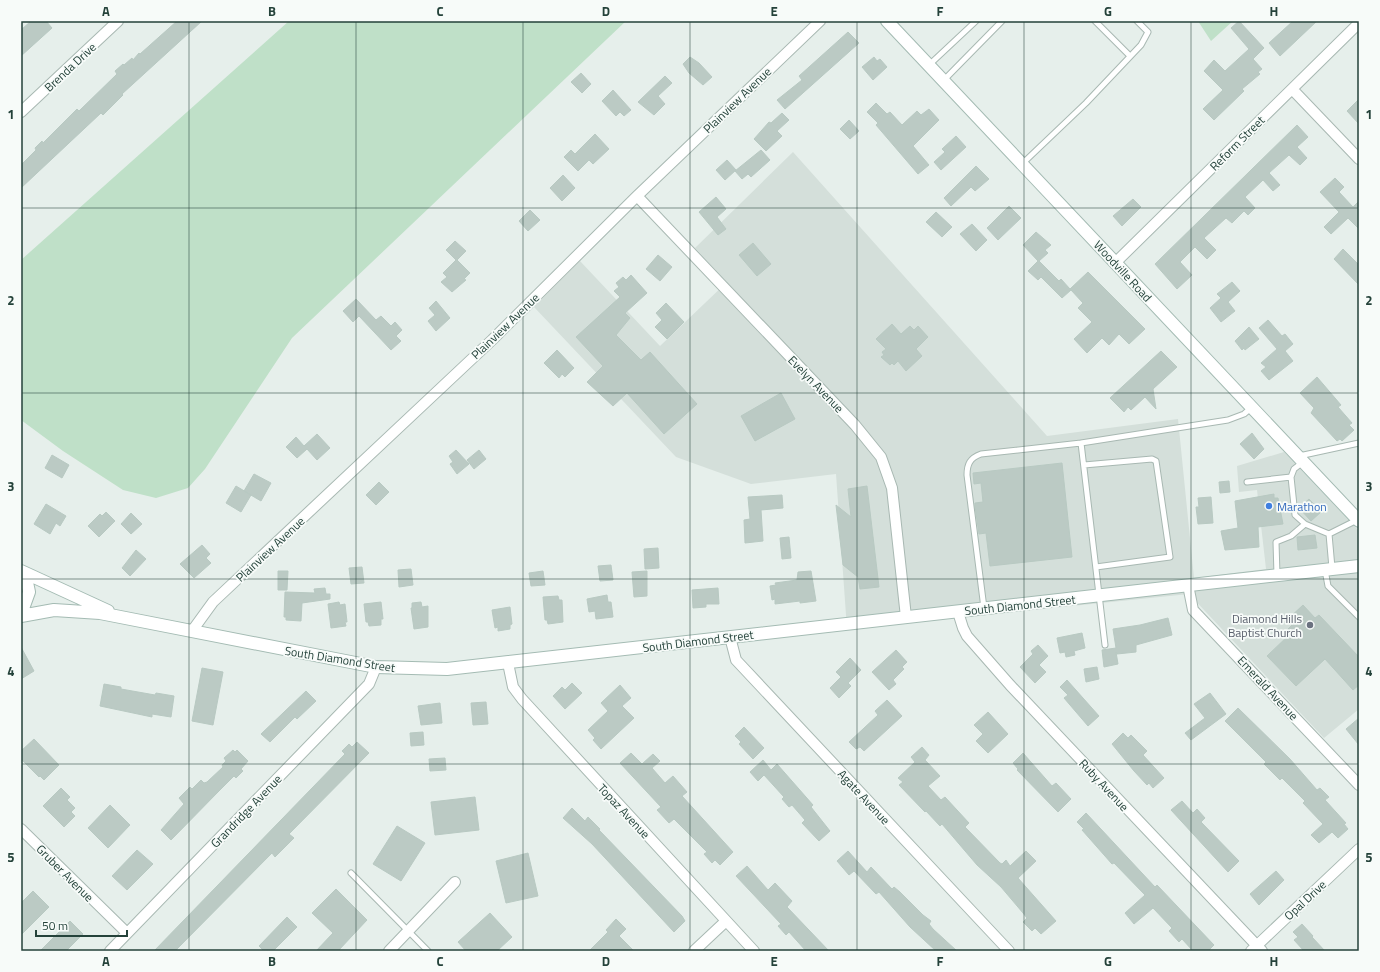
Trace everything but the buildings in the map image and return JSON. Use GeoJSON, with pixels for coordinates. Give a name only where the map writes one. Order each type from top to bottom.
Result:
{"type":"FeatureCollection","features":[{"type":"Feature","properties":{"kind":"street","name":"Brenda Drive"},"geometry":{"type":"LineString","coordinates":[[21,112],[118,21]]}},
{"type":"Feature","properties":{"kind":"street","name":"Plainview Avenue"},"geometry":{"type":"LineString","coordinates":[[192,631],[214,602],[487,345],[637,196],[820,21]]}},
{"type":"Feature","properties":{"kind":"street","name":"Woodville Road"},"geometry":{"type":"LineString","coordinates":[[887,21],[1358,520]]}},
{"type":"Feature","properties":{"kind":"street","name":"Reform Street"},"geometry":{"type":"LineString","coordinates":[[1115,263],[1359,22]]}},
{"type":"Feature","properties":{"kind":"street"},"geometry":{"type":"LineString","coordinates":[[1292,89],[1359,159]]}},
{"type":"Feature","properties":{"kind":"street","name":"Evelyn Avenue"},"geometry":{"type":"LineString","coordinates":[[637,196],[855,425],[881,458],[892,488],[906,617]]}},
{"type":"Feature","properties":{"kind":"street","name":"South Diamond Street"},"geometry":{"type":"LineString","coordinates":[[21,615],[39,612],[80,611],[121,617],[376,667],[447,669],[1359,566]]}},
{"type":"Feature","properties":{"kind":"street"},"geometry":{"type":"LineString","coordinates":[[21,615],[29,592],[23,572]]}},
{"type":"Feature","properties":{"kind":"street"},"geometry":{"type":"LineString","coordinates":[[23,572],[121,617]]}},
{"type":"Feature","properties":{"kind":"street","name":"Emerald Avenue"},"geometry":{"type":"LineString","coordinates":[[1188,586],[1193,610],[1359,785]]}},
{"type":"Feature","properties":{"kind":"street","name":"Ruby Avenue"},"geometry":{"type":"LineString","coordinates":[[958,612],[967,636],[1010,685],[1256,949]]}},
{"type":"Feature","properties":{"kind":"street","name":"Agate Avenue"},"geometry":{"type":"LineString","coordinates":[[730,637],[736,660],[1009,951]]}},
{"type":"Feature","properties":{"kind":"street","name":"Topaz Avenue"},"geometry":{"type":"LineString","coordinates":[[508,663],[513,687],[522,699],[754,951]]}},
{"type":"Feature","properties":{"kind":"street","name":"Grandridge Avenue"},"geometry":{"type":"LineString","coordinates":[[110,951],[369,684],[376,667]]}},
{"type":"Feature","properties":{"kind":"street","name":"Gruber Avenue"},"geometry":{"type":"LineString","coordinates":[[21,829],[127,933]]}},
{"type":"Feature","properties":{"kind":"street","name":"Opal Drive"},"geometry":{"type":"LineString","coordinates":[[1256,949],[1359,848]]}},
{"type":"Feature","properties":{"kind":"street"},"geometry":{"type":"LineString","coordinates":[[389,951],[456,882]]}},
{"type":"Feature","properties":{"kind":"street"},"geometry":{"type":"LineString","coordinates":[[694,951],[726,921]]}},
{"type":"Feature","properties":{"kind":"lane"},"geometry":{"type":"LineString","coordinates":[[929,65],[976,21]]}},
{"type":"Feature","properties":{"kind":"lane"},"geometry":{"type":"LineString","coordinates":[[944,81],[1002,21]]}},
{"type":"Feature","properties":{"kind":"lane"},"geometry":{"type":"LineString","coordinates":[[1095,21],[1130,56]]}},
{"type":"Feature","properties":{"kind":"lane"},"geometry":{"type":"LineString","coordinates":[[1022,164],[1086,103],[1140,45],[1148,32],[1137,21]]}},
{"type":"Feature","properties":{"kind":"lane"},"geometry":{"type":"LineString","coordinates":[[984,608],[967,475],[968,463],[975,456],[981,454],[1082,443],[1228,420],[1244,414],[1252,408]]}},
{"type":"Feature","properties":{"kind":"lane"},"geometry":{"type":"LineString","coordinates":[[1082,443],[1098,596],[1105,645]]}},
{"type":"Feature","properties":{"kind":"lane"},"geometry":{"type":"LineString","coordinates":[[1358,520],[1329,534],[1305,524],[1295,515],[1291,477],[1300,459],[1359,443]]}},
{"type":"Feature","properties":{"kind":"lane"},"geometry":{"type":"LineString","coordinates":[[1084,465],[1152,459],[1156,461],[1170,557],[1096,567]]}},
{"type":"Feature","properties":{"kind":"lane"},"geometry":{"type":"LineString","coordinates":[[1247,482],[1291,477]]}},
{"type":"Feature","properties":{"kind":"lane"},"geometry":{"type":"LineString","coordinates":[[1277,576],[1276,542],[1291,536],[1305,524]]}},
{"type":"Feature","properties":{"kind":"lane"},"geometry":{"type":"LineString","coordinates":[[1329,534],[1328,586],[1359,617]]}},
{"type":"Feature","properties":{"kind":"lane"},"geometry":{"type":"LineString","coordinates":[[351,873],[428,951]]}},
{"type":"Feature","properties":{"kind":"shaded area"},"geometry":{"type":"Polygon","coordinates":[[[793,152],[1047,436],[1178,419],[1194,578],[1266,569],[1257,490],[1239,492],[1237,466],[1284,452],[1359,531],[1359,709],[1324,738],[1189,594],[847,629],[836,474],[751,484],[676,457],[534,307],[580,261],[660,346],[727,282],[695,248],[793,152]]]}},
{"type":"Feature","properties":{"kind":"green space"},"geometry":{"type":"Polygon","coordinates":[[[289,21],[626,21],[292,338],[205,469],[188,488],[156,498],[123,490],[63,451],[21,420],[21,260],[289,21]]]}},
{"type":"Feature","properties":{"kind":"green space"},"geometry":{"type":"Polygon","coordinates":[[[1198,21],[1233,21],[1211,41],[1198,21]]]}},
{"type":"Feature","properties":{"kind":"place","name":"Marathon"},"geometry":{"type":"Point","coordinates":[1269,506]}},
{"type":"Feature","properties":{"kind":"place","name":"Diamond Hills Baptist Church"},"geometry":{"type":"Point","coordinates":[1310,625]}}]}
